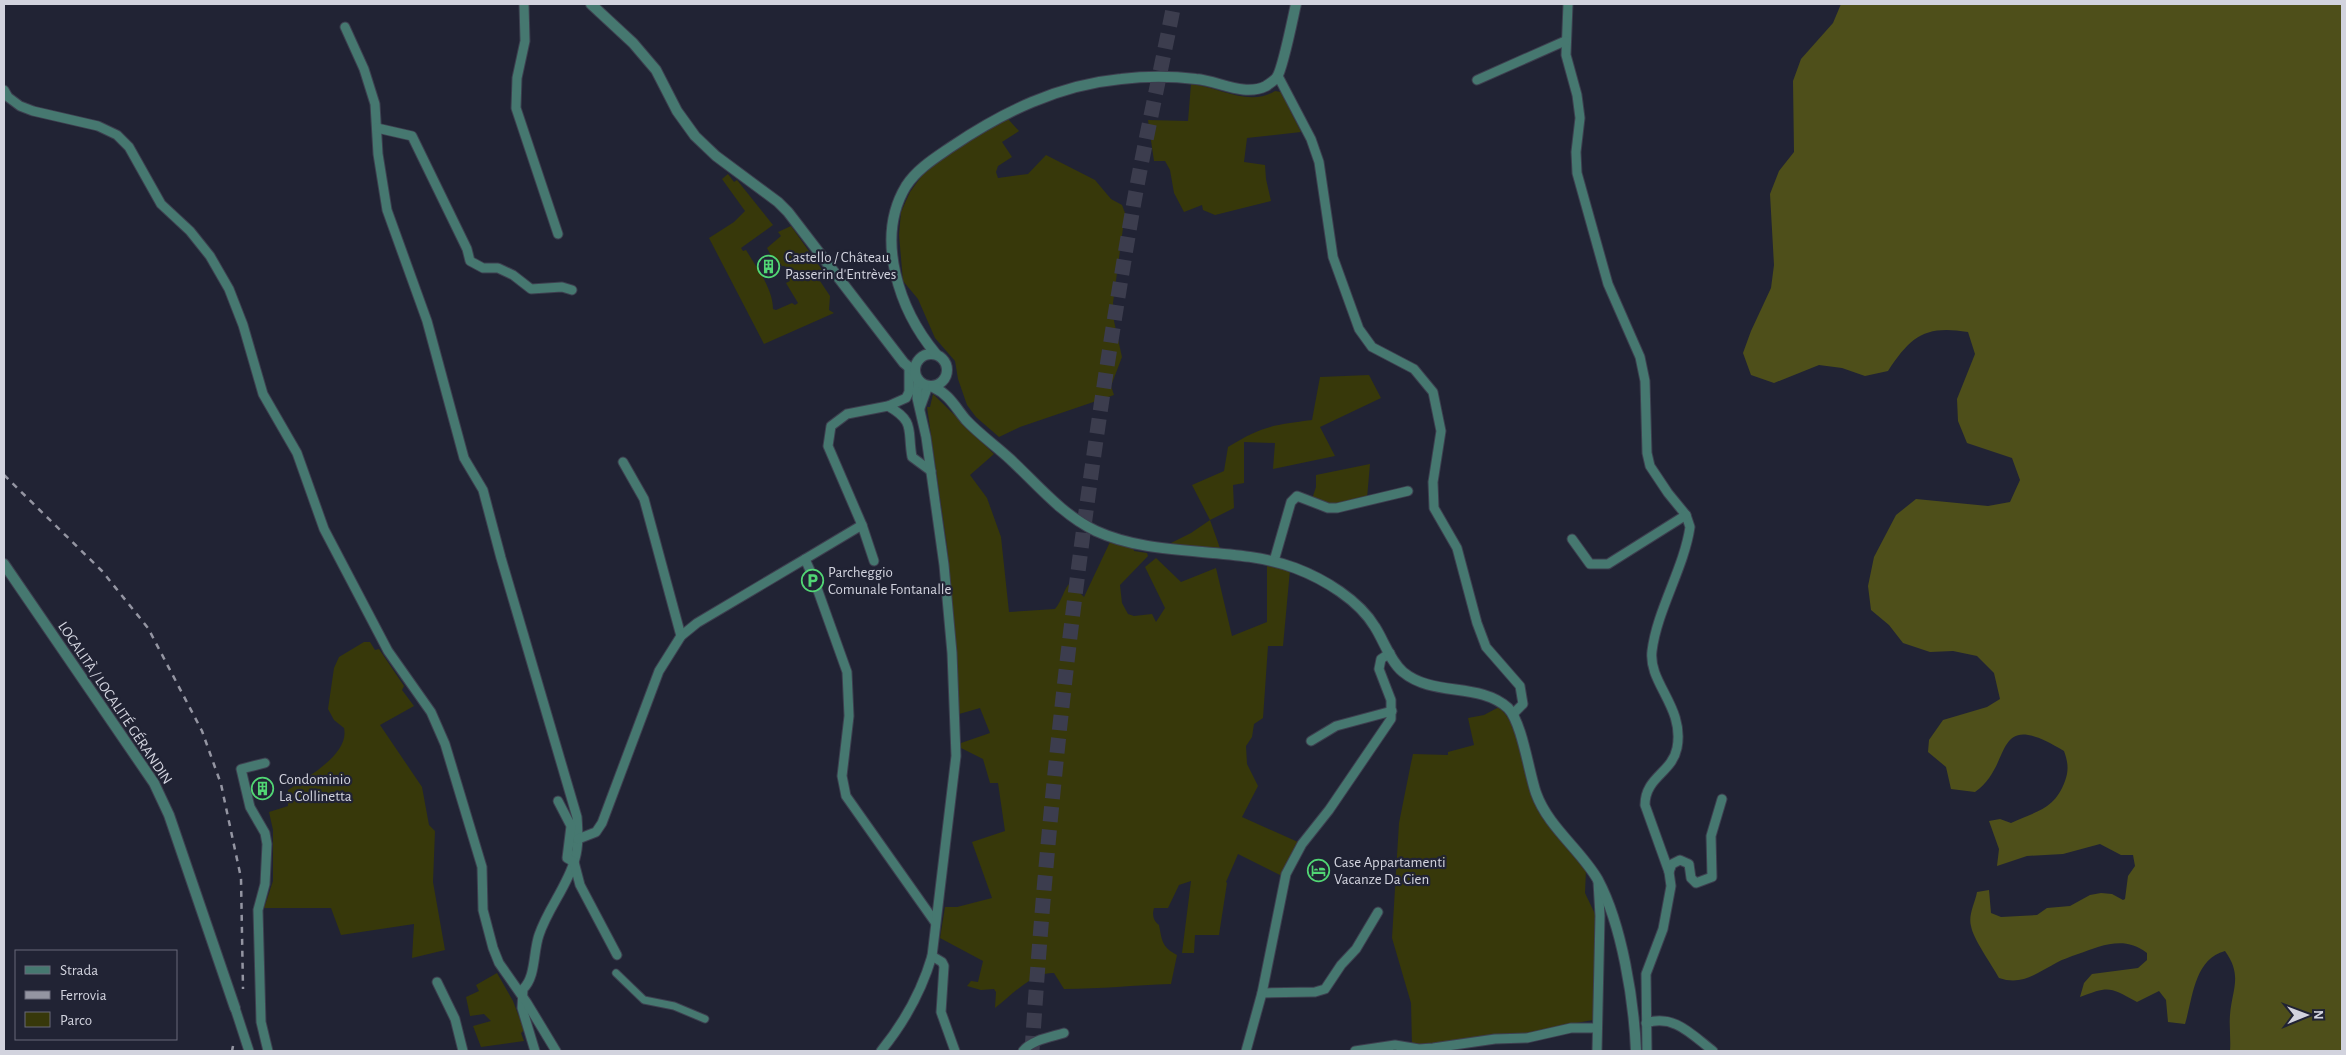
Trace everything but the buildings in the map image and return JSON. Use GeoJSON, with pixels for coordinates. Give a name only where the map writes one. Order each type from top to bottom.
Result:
{"type":"FeatureCollection","features":[{"type":"Feature","properties":{"kind":"street"},"geometry":{"type":"LineString","coordinates":[[524,4],[525,41],[517,78],[516,108],[558,234]]}},
{"type":"Feature","properties":{"kind":"street"},"geometry":{"type":"LineString","coordinates":[[591,4],[633,43],[656,70],[694,136],[716,156],[778,202],[788,212],[914,373],[931,386],[943,392],[956,404],[966,419],[1051,500],[1097,532],[1119,539],[1161,548],[1274,561],[1295,568],[1340,592],[1367,615],[1401,670],[1411,678],[1425,685],[1486,696],[1499,701],[1513,714],[1537,795],[1546,813],[1598,880],[1613,916],[1633,998],[1636,1051]]}},
{"type":"Feature","properties":{"kind":"street"},"geometry":{"type":"LineString","coordinates":[[956,404],[945,361],[922,338],[900,292],[892,244],[894,216],[906,186],[920,170],[984,125],[1010,111],[1063,90],[1096,82],[1134,78],[1194,78],[1250,90],[1267,86],[1278,76],[1296,4]]}},
{"type":"Feature","properties":{"kind":"street"},"geometry":{"type":"LineString","coordinates":[[1568,4],[1566,55],[1577,95],[1580,118],[1576,152],[1577,173],[1608,284],[1640,357],[1645,381],[1647,453],[1650,466],[1686,515],[1690,527],[1652,652],[1658,681],[1674,710],[1678,736],[1677,747],[1671,762],[1652,782],[1645,794],[1645,805],[1670,872],[1671,886],[1658,945],[1646,974],[1648,1051]]}},
{"type":"Feature","properties":{"kind":"street"},"geometry":{"type":"LineString","coordinates":[[345,27],[375,104],[378,154],[387,210],[427,321],[464,458],[484,490],[501,558],[577,817],[578,839],[574,862],[564,887],[547,914],[538,938],[531,975],[527,986],[522,989],[522,1008],[535,1051]]}},
{"type":"Feature","properties":{"kind":"street"},"geometry":{"type":"LineString","coordinates":[[1477,80],[1566,41]]}},
{"type":"Feature","properties":{"kind":"street"},"geometry":{"type":"LineString","coordinates":[[1278,76],[1311,139],[1319,162],[1333,257],[1359,329],[1372,347],[1414,369],[1433,392],[1441,431],[1433,482],[1434,508],[1457,548],[1477,622],[1486,647],[1520,686],[1523,704],[1513,714]]}},
{"type":"Feature","properties":{"kind":"street"},"geometry":{"type":"LineString","coordinates":[[4,90],[8,97],[20,106],[33,111],[98,126],[117,135],[129,147],[161,204],[195,237],[210,256],[229,290],[263,394],[297,453],[324,529],[388,651],[431,712],[446,744],[482,867],[483,910],[493,948],[499,963],[556,1051]]}},
{"type":"Feature","properties":{"kind":"street"},"geometry":{"type":"LineString","coordinates":[[377,128],[412,136],[467,249],[470,261],[483,268],[498,268],[513,275],[531,289],[562,288],[572,290]]}},
{"type":"Feature","properties":{"kind":"street"},"geometry":{"type":"LineString","coordinates":[[874,561],[862,525],[828,446],[832,426],[847,414],[888,406],[906,398],[921,358],[922,338]]}},
{"type":"Feature","properties":{"kind":"street"},"geometry":{"type":"LineString","coordinates":[[896,350],[908,358],[921,358],[936,354]]}},
{"type":"Feature","properties":{"kind":"street"},"geometry":{"type":"LineString","coordinates":[[881,1051],[892,1039],[926,978],[932,956],[956,756],[946,585],[931,471],[914,373]]}},
{"type":"Feature","properties":{"kind":"street"},"geometry":{"type":"LineString","coordinates":[[920,408],[931,386],[942,383],[947,374]]}},
{"type":"Feature","properties":{"kind":"street"},"geometry":{"type":"LineString","coordinates":[[888,406],[902,414],[909,424],[912,458],[931,471]]}},
{"type":"Feature","properties":{"kind":"street"},"geometry":{"type":"LineString","coordinates":[[623,462],[644,499],[681,636]]}},
{"type":"Feature","properties":{"kind":"street"},"geometry":{"type":"LineString","coordinates":[[1274,561],[1291,502],[1297,496],[1328,508],[1337,508],[1408,491]]}},
{"type":"Feature","properties":{"kind":"street"},"geometry":{"type":"LineString","coordinates":[[1572,540],[1590,564],[1608,564],[1686,515]]}},
{"type":"Feature","properties":{"kind":"street"},"geometry":{"type":"LineString","coordinates":[[578,839],[596,832],[602,823],[659,671],[681,636],[698,623],[862,525]]}},
{"type":"Feature","properties":{"kind":"street"},"geometry":{"type":"LineString","coordinates":[[805,559],[847,672],[849,716],[842,776],[846,796],[935,922]]}},
{"type":"Feature","properties":{"kind":"street","name":"LOCALITÀ / LOCALITÉ GÉRANDIN"},"geometry":{"type":"LineString","coordinates":[[4,564],[154,783],[169,814],[234,1008]]}},
{"type":"Feature","properties":{"kind":"street"},"geometry":{"type":"LineString","coordinates":[[1246,1051],[1262,993],[1280,894],[1290,866],[1302,844],[1383,733],[1391,719],[1390,700],[1379,669],[1381,659],[1390,653]]}},
{"type":"Feature","properties":{"kind":"street"},"geometry":{"type":"LineString","coordinates":[[1311,741],[1336,726],[1392,711]]}},
{"type":"Feature","properties":{"kind":"street"},"geometry":{"type":"LineString","coordinates":[[265,763],[241,769],[250,806],[265,833],[267,844],[265,884],[258,910],[261,1022],[268,1051]]}},
{"type":"Feature","properties":{"kind":"street"},"geometry":{"type":"LineString","coordinates":[[1670,872],[1672,864],[1680,860],[1689,864],[1691,878],[1696,883],[1712,877],[1711,836],[1722,799]]}},
{"type":"Feature","properties":{"kind":"street"},"geometry":{"type":"LineString","coordinates":[[558,800],[568,816],[570,826],[567,858],[574,862],[580,885],[617,954]]}},
{"type":"Feature","properties":{"kind":"street"},"geometry":{"type":"LineString","coordinates":[[1597,1051],[1600,916],[1598,880]]}},
{"type":"Feature","properties":{"kind":"street"},"geometry":{"type":"LineString","coordinates":[[1262,993],[1315,992],[1324,989],[1356,948],[1378,912]]}},
{"type":"Feature","properties":{"kind":"street"},"geometry":{"type":"LineString","coordinates":[[932,956],[942,962],[944,966],[941,1012],[955,1051]]}},
{"type":"Feature","properties":{"kind":"street"},"geometry":{"type":"LineString","coordinates":[[616,973],[644,1000],[674,1006],[705,1019]]}},
{"type":"Feature","properties":{"kind":"street"},"geometry":{"type":"LineString","coordinates":[[436,982],[455,1019],[463,1051]]}},
{"type":"Feature","properties":{"kind":"street"},"geometry":{"type":"LineString","coordinates":[[234,1008],[249,1051]]}},
{"type":"Feature","properties":{"kind":"street"},"geometry":{"type":"LineString","coordinates":[[1646,1023],[1658,1019],[1670,1020],[1712,1051]]}},
{"type":"Feature","properties":{"kind":"street"},"geometry":{"type":"LineString","coordinates":[[1355,1051],[1396,1045],[1419,1049],[1433,1048],[1495,1039],[1527,1038],[1571,1028],[1597,1028]]}},
{"type":"Feature","properties":{"kind":"street"},"geometry":{"type":"LineString","coordinates":[[1022,1051],[1026,1047],[1045,1038],[1064,1033]]}},
{"type":"Feature","properties":{"kind":"green space"},"geometry":{"type":"Polygon","coordinates":[[[1191,84],[1244,97],[1255,97],[1275,91],[1281,92],[1301,132],[1247,138],[1244,162],[1265,165],[1271,201],[1215,215],[1203,210],[1202,205],[1184,212],[1174,193],[1170,170],[1165,161],[1154,161],[1148,120],[1188,121],[1191,84]]]}},
{"type":"Feature","properties":{"kind":"green space"},"geometry":{"type":"Polygon","coordinates":[[[1008,119],[1019,131],[1002,142],[1012,157],[998,166],[996,172],[998,178],[1028,174],[1046,155],[1095,180],[1111,199],[1122,205],[1125,213],[1113,303],[1114,321],[1122,357],[1111,386],[1114,395],[1020,427],[999,437],[976,417],[967,405],[958,379],[955,361],[935,338],[918,299],[903,281],[899,235],[901,212],[910,192],[923,174],[946,156],[990,127],[1008,119]]]}},
{"type":"Feature","properties":{"kind":"green space"},"geometry":{"type":"Polygon","coordinates":[[[728,174],[734,182],[737,180],[773,225],[741,248],[743,251],[746,250],[764,279],[773,309],[776,310],[792,303],[795,305],[798,303],[786,283],[790,281],[788,277],[790,276],[785,266],[782,266],[780,263],[776,265],[767,248],[781,236],[778,232],[791,226],[823,271],[816,275],[830,296],[829,310],[834,313],[764,344],[709,238],[734,222],[745,211],[722,179],[728,174]]]}},
{"type":"Feature","properties":{"kind":"green space"},"geometry":{"type":"Polygon","coordinates":[[[1369,375],[1381,398],[1320,427],[1335,456],[1273,469],[1275,443],[1244,442],[1244,483],[1233,485],[1234,508],[1210,520],[1192,485],[1224,471],[1228,447],[1268,428],[1287,423],[1312,420],[1320,377],[1369,375]]]}},
{"type":"Feature","properties":{"kind":"green space"},"geometry":{"type":"Polygon","coordinates":[[[933,394],[994,454],[970,475],[987,498],[1001,537],[1009,612],[1055,609],[1070,583],[1084,597],[1110,542],[1133,547],[1134,551],[1147,553],[1148,556],[1120,585],[1122,603],[1128,614],[1134,616],[1152,614],[1156,622],[1165,608],[1145,567],[1156,558],[1181,582],[1216,568],[1232,636],[1267,622],[1267,566],[1290,570],[1283,646],[1268,646],[1263,718],[1254,724],[1252,737],[1246,746],[1247,764],[1258,786],[1242,817],[1298,842],[1282,876],[1238,854],[1226,882],[1219,935],[1195,935],[1194,953],[1182,953],[1191,881],[1179,885],[1168,908],[1154,908],[1155,922],[1159,925],[1164,943],[1168,949],[1177,955],[1171,984],[1064,989],[1054,973],[1046,973],[1030,980],[995,1008],[996,992],[994,989],[981,990],[967,986],[971,981],[978,982],[983,961],[940,938],[945,907],[957,907],[992,898],[972,842],[1005,831],[998,783],[990,783],[983,759],[961,748],[961,743],[990,733],[980,708],[959,714],[947,546],[927,407],[930,407],[933,394]]]}},
{"type":"Feature","properties":{"kind":"green space"},"geometry":{"type":"Polygon","coordinates":[[[1370,464],[1367,498],[1334,505],[1312,499],[1316,487],[1316,475],[1370,464]]]}},
{"type":"Feature","properties":{"kind":"green space"},"geometry":{"type":"Polygon","coordinates":[[[1210,520],[1221,551],[1169,544],[1191,533],[1210,520]]]}},
{"type":"Feature","properties":{"kind":"green space"},"geometry":{"type":"Polygon","coordinates":[[[364,642],[370,642],[375,650],[379,649],[404,686],[402,690],[414,706],[380,725],[422,787],[429,825],[435,831],[433,882],[445,950],[412,958],[414,924],[341,935],[331,908],[264,908],[273,881],[273,830],[269,812],[288,806],[288,790],[325,764],[340,747],[344,738],[344,728],[334,720],[328,709],[334,668],[339,657],[364,642]]]}},
{"type":"Feature","properties":{"kind":"green space"},"geometry":{"type":"Polygon","coordinates":[[[1499,707],[1513,727],[1528,785],[1536,805],[1556,834],[1586,870],[1585,893],[1595,914],[1593,1020],[1565,1025],[1527,1036],[1412,1046],[1411,1003],[1392,938],[1399,823],[1413,754],[1448,755],[1448,752],[1474,745],[1468,718],[1484,715],[1499,707]]]}},
{"type":"Feature","properties":{"kind":"green space"},"geometry":{"type":"Polygon","coordinates":[[[497,973],[513,1001],[524,1030],[521,1033],[524,1041],[481,1047],[473,1026],[491,1021],[484,1014],[470,1016],[466,997],[479,991],[476,985],[497,973]]]}},
{"type":"Feature","properties":{"kind":"shaded area"},"geometry":{"type":"Polygon","coordinates":[[[1841,4],[2342,4],[2342,1051],[2230,1051],[2230,1015],[2235,975],[2234,968],[2225,951],[2215,955],[2201,971],[2196,981],[2185,1024],[2168,1022],[2166,1000],[2159,991],[2137,1002],[2120,993],[2109,990],[2098,991],[2080,997],[2084,983],[2092,974],[2138,968],[2147,960],[2147,953],[2130,944],[2104,945],[2064,959],[2029,977],[2007,980],[1999,978],[1975,938],[1970,918],[1977,892],[1989,890],[1991,913],[2001,917],[2037,915],[2047,908],[2070,906],[2090,895],[2101,893],[2112,894],[2123,900],[2125,899],[2128,876],[2135,866],[2133,855],[2121,855],[2100,844],[2063,854],[2027,856],[1997,866],[1999,849],[1989,821],[2000,819],[2011,823],[2037,812],[2056,798],[2067,773],[2068,766],[2064,751],[2041,739],[2024,734],[2014,737],[2007,744],[1987,780],[1975,792],[1951,789],[1946,767],[1928,752],[1929,740],[1943,720],[1987,707],[2000,699],[1994,673],[1977,656],[1953,651],[1930,652],[1903,643],[1889,625],[1871,610],[1868,586],[1874,557],[1896,515],[1916,499],[1988,506],[2010,502],[2020,480],[2012,458],[1967,443],[1958,421],[1957,399],[1975,354],[1968,332],[1941,330],[1920,336],[1904,349],[1888,371],[1865,376],[1842,368],[1819,365],[1774,383],[1751,375],[1743,353],[1771,288],[1774,265],[1770,194],[1779,171],[1794,152],[1793,81],[1801,59],[1833,23],[1841,4]]]}},
{"type":"Feature","properties":{"kind":"tunnel"},"geometry":{"type":"LineString","coordinates":[[1032,1051],[1059,732],[1085,519],[1116,308],[1134,202],[1174,4]]}},
{"type":"Feature","properties":{"kind":"railway"},"geometry":{"type":"LineString","coordinates":[[4,475],[102,571],[148,628],[202,731],[221,784],[241,878],[243,989]]}},
{"type":"Feature","properties":{"kind":"railway"},"geometry":{"type":"LineString","coordinates":[[232,1051],[233,1046]]}},
{"type":"Feature","properties":{"kind":"place","name":"Castello / Château Passerin d'Entrèves"},"geometry":{"type":"Point","coordinates":[769,266]}},
{"type":"Feature","properties":{"kind":"place","name":"Parcheggio Comunale Fontanalle"},"geometry":{"type":"Point","coordinates":[812,581]}},
{"type":"Feature","properties":{"kind":"place","name":"Condominio La Collinetta"},"geometry":{"type":"Point","coordinates":[263,788]}},
{"type":"Feature","properties":{"kind":"place","name":"Case Appartamenti Vacanze Da Cien"},"geometry":{"type":"Point","coordinates":[1318,871]}}]}
